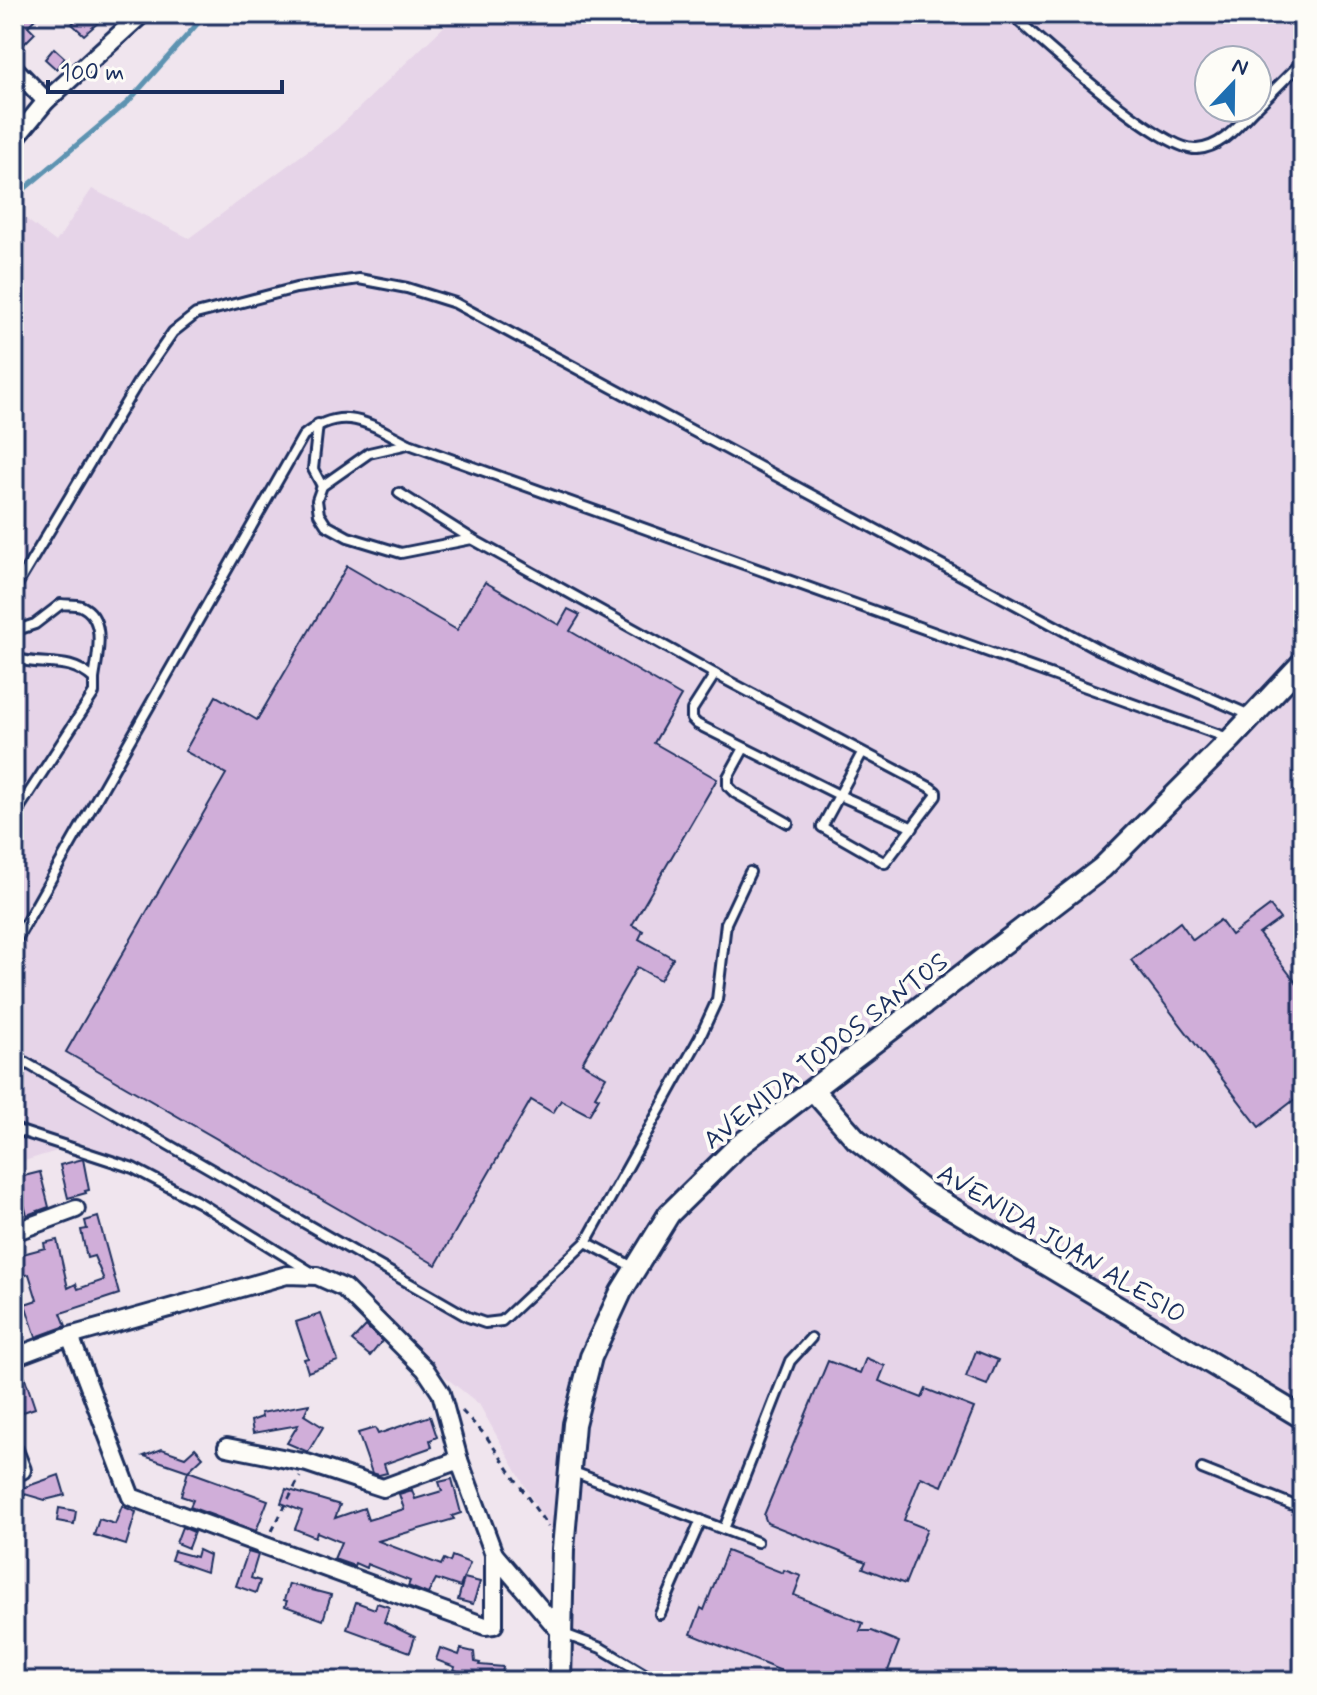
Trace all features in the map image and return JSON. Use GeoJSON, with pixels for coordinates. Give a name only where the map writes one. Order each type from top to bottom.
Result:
{"type":"FeatureCollection","features":[{"type":"Feature","properties":{"kind":"street"},"geometry":{"type":"LineString","coordinates":[[14,140],[46,101],[142,14]]}},
{"type":"Feature","properties":{"kind":"street"},"geometry":{"type":"LineString","coordinates":[[14,68],[46,101]]}},
{"type":"Feature","properties":{"kind":"street","name":"AVENIDA TODOS SANTOS"},"geometry":{"type":"LineString","coordinates":[[560,1681],[563,1549],[574,1424],[591,1357],[621,1292],[669,1214],[737,1147],[1102,868],[1303,662]]}},
{"type":"Feature","properties":{"kind":"street","name":"AVENIDA JUAN ALESIO"},"geometry":{"type":"LineString","coordinates":[[813,1090],[856,1139],[926,1193],[1303,1418]]}},
{"type":"Feature","properties":{"kind":"street"},"geometry":{"type":"LineString","coordinates":[[14,1232],[76,1209]]}},
{"type":"Feature","properties":{"kind":"street"},"geometry":{"type":"LineString","coordinates":[[14,1357],[70,1336],[287,1275],[317,1276],[344,1288],[425,1369],[441,1393],[459,1460],[494,1554],[562,1634]]}},
{"type":"Feature","properties":{"kind":"street"},"geometry":{"type":"LineString","coordinates":[[70,1336],[131,1497],[485,1626],[494,1625],[494,1554]]}},
{"type":"Feature","properties":{"kind":"street"},"geometry":{"type":"LineString","coordinates":[[227,1447],[307,1463],[383,1488],[459,1460]]}},
{"type":"Feature","properties":{"kind":"street"},"geometry":{"type":"LineString","coordinates":[[14,1450],[22,1470]]}},
{"type":"Feature","properties":{"kind":"lane"},"geometry":{"type":"LineString","coordinates":[[1011,14],[1145,125],[1174,143],[1195,150],[1219,144],[1239,124]]}},
{"type":"Feature","properties":{"kind":"lane"},"geometry":{"type":"LineString","coordinates":[[1273,90],[1303,61]]}},
{"type":"Feature","properties":{"kind":"lane"},"geometry":{"type":"LineString","coordinates":[[14,590],[137,384],[173,332],[196,314],[296,288],[359,279],[407,288],[455,303],[1098,649],[1252,717]]}},
{"type":"Feature","properties":{"kind":"lane"},"geometry":{"type":"LineString","coordinates":[[14,944],[303,436],[318,424],[335,419],[360,420],[409,444],[1231,739]]}},
{"type":"Feature","properties":{"kind":"lane"},"geometry":{"type":"LineString","coordinates":[[318,424],[313,469],[322,486]]}},
{"type":"Feature","properties":{"kind":"lane"},"geometry":{"type":"LineString","coordinates":[[409,444],[369,453],[322,486],[317,500],[319,514],[326,525],[348,537],[401,553],[472,539]]}},
{"type":"Feature","properties":{"kind":"lane"},"geometry":{"type":"LineString","coordinates":[[399,493],[472,539],[936,792],[888,861],[882,862],[822,827],[862,753]]}},
{"type":"Feature","properties":{"kind":"lane"},"geometry":{"type":"LineString","coordinates":[[14,631],[35,624],[61,604],[80,606],[92,616],[100,639],[94,693],[14,816]]}},
{"type":"Feature","properties":{"kind":"lane"},"geometry":{"type":"LineString","coordinates":[[14,658],[67,663],[83,669],[94,679]]}},
{"type":"Feature","properties":{"kind":"lane"},"geometry":{"type":"LineString","coordinates":[[715,674],[692,710],[692,719],[839,795],[913,828]]}},
{"type":"Feature","properties":{"kind":"lane"},"geometry":{"type":"LineString","coordinates":[[744,748],[728,777],[728,786],[788,823]]}},
{"type":"Feature","properties":{"kind":"lane"},"geometry":{"type":"LineString","coordinates":[[14,1056],[440,1301],[485,1323],[502,1321],[586,1242],[700,1037],[717,1000],[726,923],[750,872]]}},
{"type":"Feature","properties":{"kind":"lane"},"geometry":{"type":"LineString","coordinates":[[14,1129],[133,1168],[200,1203],[317,1276]]}},
{"type":"Feature","properties":{"kind":"lane"},"geometry":{"type":"LineString","coordinates":[[586,1242],[636,1268]]}},
{"type":"Feature","properties":{"kind":"lane"},"geometry":{"type":"LineString","coordinates":[[724,1529],[790,1361],[811,1338]]}},
{"type":"Feature","properties":{"kind":"lane"},"geometry":{"type":"LineString","coordinates":[[1202,1469],[1303,1509]]}},
{"type":"Feature","properties":{"kind":"lane"},"geometry":{"type":"LineString","coordinates":[[570,1470],[757,1542]]}},
{"type":"Feature","properties":{"kind":"lane"},"geometry":{"type":"LineString","coordinates":[[660,1614],[701,1520]]}},
{"type":"Feature","properties":{"kind":"lane"},"geometry":{"type":"LineString","coordinates":[[562,1634],[601,1648],[656,1681]]}},
{"type":"Feature","properties":{"kind":"path"},"geometry":{"type":"LineString","coordinates":[[441,1393],[486,1436],[563,1549]]}},
{"type":"Feature","properties":{"kind":"path"},"geometry":{"type":"LineString","coordinates":[[264,1547],[307,1463]]}},
{"type":"Feature","properties":{"kind":"shaded area"},"geometry":{"type":"Polygon","coordinates":[[[457,14],[1303,14],[1303,1681],[563,1681],[570,1567],[479,1404],[325,1281],[83,1143],[14,1164],[14,210],[56,242],[92,189],[189,238],[336,130],[457,14]]]}},
{"type":"Feature","properties":{"kind":"building"},"geometry":{"type":"Polygon","coordinates":[[[14,14],[40,14],[28,26],[35,33],[24,44],[14,34],[14,14]]]}},
{"type":"Feature","properties":{"kind":"building"},"geometry":{"type":"Polygon","coordinates":[[[76,14],[108,14],[84,35],[72,24],[78,17],[76,14]]]}},
{"type":"Feature","properties":{"kind":"building"},"geometry":{"type":"Polygon","coordinates":[[[54,48],[65,58],[56,69],[45,59],[54,48]]]}},
{"type":"Feature","properties":{"kind":"building"},"geometry":{"type":"Polygon","coordinates":[[[347,566],[457,630],[485,582],[559,625],[568,609],[580,615],[570,631],[681,696],[654,743],[717,779],[632,925],[643,931],[639,939],[673,958],[660,980],[637,967],[582,1063],[606,1077],[595,1096],[599,1098],[589,1115],[561,1100],[553,1113],[531,1100],[436,1265],[66,1052],[226,774],[185,751],[216,696],[257,720],[347,566]]]}},
{"type":"Feature","properties":{"kind":"building"},"geometry":{"type":"Polygon","coordinates":[[[1270,906],[1280,919],[1259,934],[1303,992],[1303,1093],[1259,1127],[1131,960],[1180,922],[1193,940],[1220,920],[1231,935],[1270,906]]]}},
{"type":"Feature","properties":{"kind":"building"},"geometry":{"type":"Polygon","coordinates":[[[83,1159],[89,1190],[68,1198],[60,1165],[83,1159]]]}},
{"type":"Feature","properties":{"kind":"building"},"geometry":{"type":"Polygon","coordinates":[[[40,1172],[49,1207],[27,1215],[16,1178],[40,1172]]]}},
{"type":"Feature","properties":{"kind":"building"},"geometry":{"type":"Polygon","coordinates":[[[98,1217],[119,1294],[61,1313],[66,1326],[36,1337],[25,1304],[37,1300],[29,1274],[19,1277],[16,1263],[21,1262],[19,1255],[45,1248],[44,1243],[57,1240],[68,1288],[76,1284],[78,1289],[104,1280],[94,1256],[87,1258],[81,1230],[87,1229],[85,1221],[98,1217]]]}},
{"type":"Feature","properties":{"kind":"building"},"geometry":{"type":"Polygon","coordinates":[[[321,1314],[338,1361],[308,1372],[304,1359],[308,1358],[296,1322],[321,1314]]]}},
{"type":"Feature","properties":{"kind":"building"},"geometry":{"type":"Polygon","coordinates":[[[366,1326],[382,1341],[370,1356],[352,1341],[366,1326]]]}},
{"type":"Feature","properties":{"kind":"building"},"geometry":{"type":"Polygon","coordinates":[[[976,1351],[998,1360],[987,1385],[966,1377],[976,1351]]]}},
{"type":"Feature","properties":{"kind":"building"},"geometry":{"type":"Polygon","coordinates":[[[866,1358],[885,1366],[879,1381],[922,1398],[926,1389],[974,1408],[942,1486],[921,1477],[904,1520],[927,1529],[905,1584],[863,1568],[866,1562],[767,1523],[764,1515],[828,1361],[860,1373],[866,1358]]]}},
{"type":"Feature","properties":{"kind":"building"},"geometry":{"type":"Polygon","coordinates":[[[25,1378],[35,1408],[14,1415],[14,1381],[25,1378]]]}},
{"type":"Feature","properties":{"kind":"building"},"geometry":{"type":"Polygon","coordinates":[[[309,1404],[304,1415],[323,1427],[308,1452],[287,1443],[298,1425],[253,1433],[251,1421],[262,1417],[261,1413],[309,1404]]]}},
{"type":"Feature","properties":{"kind":"building"},"geometry":{"type":"Polygon","coordinates":[[[430,1416],[437,1437],[430,1440],[432,1447],[384,1464],[387,1473],[372,1473],[358,1433],[375,1428],[378,1434],[430,1416]]]}},
{"type":"Feature","properties":{"kind":"building"},"geometry":{"type":"Polygon","coordinates":[[[195,1448],[203,1457],[188,1471],[144,1456],[162,1449],[185,1457],[195,1448]]]}},
{"type":"Feature","properties":{"kind":"building"},"geometry":{"type":"Polygon","coordinates":[[[188,1471],[268,1500],[256,1531],[190,1507],[193,1500],[181,1496],[188,1471]]]}},
{"type":"Feature","properties":{"kind":"building"},"geometry":{"type":"Polygon","coordinates":[[[59,1475],[65,1495],[45,1500],[14,1491],[59,1475]]]}},
{"type":"Feature","properties":{"kind":"building"},"geometry":{"type":"Polygon","coordinates":[[[452,1479],[461,1513],[452,1516],[454,1519],[378,1541],[441,1565],[444,1559],[450,1562],[452,1556],[470,1563],[460,1587],[436,1579],[428,1594],[408,1586],[410,1581],[367,1564],[366,1568],[334,1559],[341,1542],[317,1532],[315,1537],[295,1529],[302,1511],[281,1503],[286,1489],[340,1505],[335,1518],[364,1508],[368,1520],[404,1509],[399,1494],[412,1490],[415,1499],[442,1491],[439,1482],[452,1479]]]}},
{"type":"Feature","properties":{"kind":"building"},"geometry":{"type":"Polygon","coordinates":[[[122,1506],[136,1512],[126,1545],[94,1535],[99,1519],[115,1524],[122,1506]]]}},
{"type":"Feature","properties":{"kind":"building"},"geometry":{"type":"Polygon","coordinates":[[[59,1508],[76,1511],[74,1524],[57,1521],[59,1508]]]}},
{"type":"Feature","properties":{"kind":"building"},"geometry":{"type":"Polygon","coordinates":[[[182,1527],[194,1532],[188,1548],[176,1543],[182,1527]]]}},
{"type":"Feature","properties":{"kind":"building"},"geometry":{"type":"Polygon","coordinates":[[[198,1550],[209,1555],[206,1572],[171,1560],[174,1551],[196,1557],[198,1550]]]}},
{"type":"Feature","properties":{"kind":"building"},"geometry":{"type":"Polygon","coordinates":[[[727,1551],[783,1573],[784,1570],[801,1576],[794,1595],[863,1623],[860,1631],[872,1631],[899,1642],[884,1681],[806,1681],[691,1634],[727,1551]]]}},
{"type":"Feature","properties":{"kind":"building"},"geometry":{"type":"Polygon","coordinates":[[[248,1552],[258,1555],[251,1578],[260,1581],[256,1593],[236,1586],[248,1552]]]}},
{"type":"Feature","properties":{"kind":"building"},"geometry":{"type":"Polygon","coordinates":[[[464,1578],[480,1582],[473,1604],[458,1600],[464,1578]]]}},
{"type":"Feature","properties":{"kind":"building"},"geometry":{"type":"Polygon","coordinates":[[[289,1584],[331,1595],[323,1620],[285,1606],[289,1584]]]}},
{"type":"Feature","properties":{"kind":"building"},"geometry":{"type":"Polygon","coordinates":[[[356,1602],[375,1609],[377,1603],[389,1607],[384,1622],[415,1637],[410,1652],[347,1629],[356,1602]]]}},
{"type":"Feature","properties":{"kind":"building"},"geometry":{"type":"Polygon","coordinates":[[[440,1648],[459,1655],[461,1649],[474,1652],[475,1662],[479,1665],[503,1667],[501,1681],[454,1670],[455,1667],[436,1660],[440,1648]]]}},
{"type":"Feature","properties":{"kind":"waterway"},"geometry":{"type":"LineString","coordinates":[[17,195],[128,102],[206,14]]}}]}
